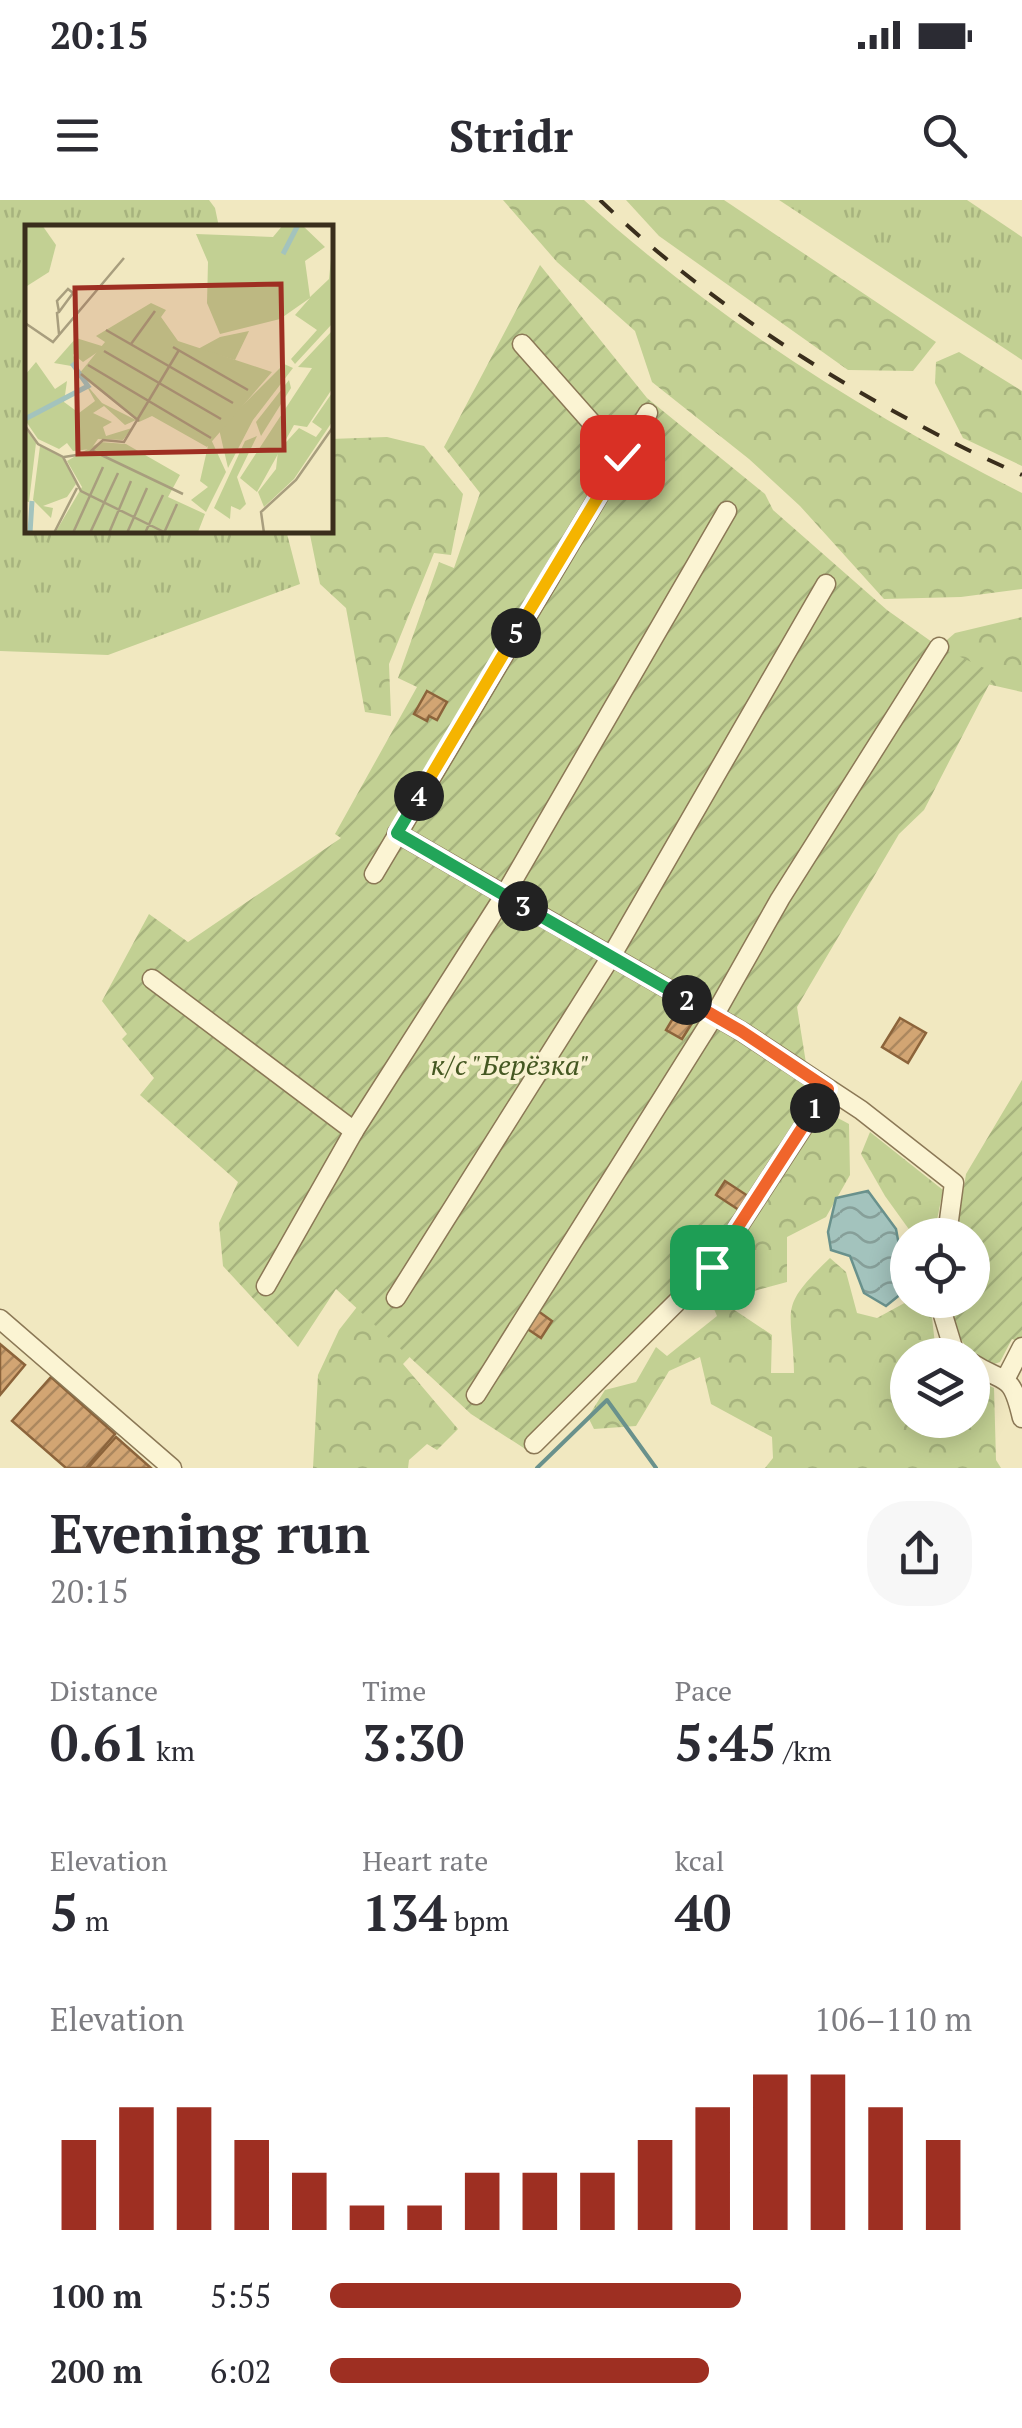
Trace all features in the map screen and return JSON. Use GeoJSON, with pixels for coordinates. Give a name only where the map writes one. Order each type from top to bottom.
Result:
{"type":"FeatureCollection","features":[{"type":"Feature","properties":{"kind":"street"},"geometry":{"type":"LineString","coordinates":[[522,344],[622,457]]}},
{"type":"Feature","properties":{"kind":"street"},"geometry":{"type":"LineString","coordinates":[[374,874],[648,412]]}},
{"type":"Feature","properties":{"kind":"street"},"geometry":{"type":"LineString","coordinates":[[266,1286],[354,1130],[504,896],[727,511]]}},
{"type":"Feature","properties":{"kind":"street"},"geometry":{"type":"LineString","coordinates":[[396,1298],[612,956],[826,584]]}},
{"type":"Feature","properties":{"kind":"street"},"geometry":{"type":"LineString","coordinates":[[476,1396],[714,1016],[780,898],[939,647]]}},
{"type":"Feature","properties":{"kind":"street"},"geometry":{"type":"LineString","coordinates":[[397,833],[714,1016],[830,1090],[954,1183],[949,1218]]}},
{"type":"Feature","properties":{"kind":"street"},"geometry":{"type":"LineString","coordinates":[[152,979],[354,1130]]}},
{"type":"Feature","properties":{"kind":"street"},"geometry":{"type":"LineString","coordinates":[[534,1444],[712,1267],[830,1090]]}},
{"type":"Feature","properties":{"kind":"street"},"geometry":{"type":"LineString","coordinates":[[0,1319],[172,1468]]}},
{"type":"Feature","properties":{"kind":"street"},"geometry":{"type":"LineString","coordinates":[[1006,1378],[1022,1347]]}},
{"type":"Feature","properties":{"kind":"street"},"geometry":{"type":"LineString","coordinates":[[990,1371],[1006,1378],[1022,1418]]}},
{"type":"Feature","properties":{"kind":"green space"},"geometry":{"type":"Polygon","coordinates":[[[0,200],[209,200],[219,225],[25,225],[25,532],[287,532],[300,584],[108,655],[0,651],[0,200]]]}},
{"type":"Feature","properties":{"kind":"green space"},"geometry":{"type":"Polygon","coordinates":[[[503,200],[584,200],[685,284],[793,361],[963,463],[1022,493],[1022,589],[961,597],[884,599],[800,506],[749,459],[652,382],[635,331],[557,262],[503,200]]]}},
{"type":"Feature","properties":{"kind":"green space"},"geometry":{"type":"Polygon","coordinates":[[[626,200],[724,200],[936,342],[913,371],[848,370],[659,236],[626,200]]]}},
{"type":"Feature","properties":{"kind":"green space"},"geometry":{"type":"Polygon","coordinates":[[[779,200],[967,200],[1022,237],[1022,360],[779,200]]]}},
{"type":"Feature","properties":{"kind":"green space","name":"к/с \"Берёзка\""},"geometry":{"type":"Polygon","coordinates":[[[540,265],[647,398],[765,494],[773,510],[887,610],[939,647],[995,673],[924,810],[899,834],[797,1007],[806,1063],[831,1084],[714,1273],[533,1454],[471,1414],[336,1289],[298,1347],[223,1266],[219,1223],[238,1182],[140,1095],[154,1078],[122,1039],[127,1034],[102,1001],[149,914],[188,942],[341,838],[335,834],[417,687],[398,678],[439,562],[454,568],[480,493],[444,447],[540,265]]]}},
{"type":"Feature","properties":{"kind":"green space"},"geometry":{"type":"Polygon","coordinates":[[[959,352],[1022,391],[1022,466],[963,438],[935,383],[936,362],[959,352]]]}},
{"type":"Feature","properties":{"kind":"green space"},"geometry":{"type":"Polygon","coordinates":[[[387,437],[424,446],[463,494],[451,555],[434,553],[389,664],[391,716],[365,712],[346,608],[320,584],[309,532],[332,532],[332,439],[387,437]]]}},
{"type":"Feature","properties":{"kind":"green space"},"geometry":{"type":"Polygon","coordinates":[[[1022,617],[1022,692],[987,684],[933,652],[955,633],[1022,617]]]}},
{"type":"Feature","properties":{"kind":"green space"},"geometry":{"type":"Polygon","coordinates":[[[1022,1080],[1022,1343],[1012,1339],[1000,1362],[990,1365],[990,1338],[960,1338],[952,1318],[990,1318],[990,1218],[959,1218],[966,1174],[1022,1080]]]}},
{"type":"Feature","properties":{"kind":"green space"},"geometry":{"type":"Polygon","coordinates":[[[821,1109],[849,1124],[850,1175],[826,1217],[787,1237],[787,1282],[732,1297],[730,1307],[772,1335],[771,1373],[794,1373],[791,1310],[801,1288],[830,1258],[846,1272],[857,1313],[877,1318],[890,1311],[890,1318],[932,1318],[934,1338],[890,1338],[890,1438],[990,1438],[990,1386],[994,1388],[996,1460],[1001,1468],[765,1468],[773,1458],[772,1437],[711,1404],[700,1357],[669,1371],[636,1426],[594,1429],[588,1417],[605,1390],[636,1382],[656,1347],[667,1356],[717,1316],[708,1295],[714,1273],[821,1109]]]}},
{"type":"Feature","properties":{"kind":"green space"},"geometry":{"type":"Polygon","coordinates":[[[870,1132],[943,1190],[937,1218],[901,1218],[861,1154],[870,1132]]]}},
{"type":"Feature","properties":{"kind":"green space"},"geometry":{"type":"Polygon","coordinates":[[[371,1289],[425,1341],[403,1364],[458,1429],[437,1450],[427,1444],[409,1460],[408,1468],[313,1468],[318,1375],[339,1330],[371,1289]]]}},
{"type":"Feature","properties":{"kind":"water"},"geometry":{"type":"Polygon","coordinates":[[[868,1191],[890,1221],[890,1303],[886,1306],[864,1293],[850,1256],[831,1250],[828,1232],[836,1198],[868,1191]]]}},
{"type":"Feature","properties":{"kind":"building"},"geometry":{"type":"Polygon","coordinates":[[[427,691],[447,702],[437,720],[429,716],[427,721],[414,714],[427,691]]]}},
{"type":"Feature","properties":{"kind":"building"},"geometry":{"type":"Polygon","coordinates":[[[681,1005],[697,1015],[682,1039],[666,1030],[681,1005]]]}},
{"type":"Feature","properties":{"kind":"building"},"geometry":{"type":"Polygon","coordinates":[[[900,1018],[926,1033],[908,1063],[882,1047],[900,1018]]]}},
{"type":"Feature","properties":{"kind":"building"},"geometry":{"type":"Polygon","coordinates":[[[725,1181],[748,1196],[739,1210],[716,1195],[725,1181]]]}},
{"type":"Feature","properties":{"kind":"building"},"geometry":{"type":"Polygon","coordinates":[[[538,1311],[552,1321],[541,1338],[526,1328],[538,1311]]]}},
{"type":"Feature","properties":{"kind":"building"},"geometry":{"type":"Polygon","coordinates":[[[0,1344],[25,1365],[0,1395],[0,1344]]]}},
{"type":"Feature","properties":{"kind":"building"},"geometry":{"type":"Polygon","coordinates":[[[51,1377],[115,1434],[86,1468],[66,1468],[12,1421],[51,1377]]]}},
{"type":"Feature","properties":{"kind":"building"},"geometry":{"type":"Polygon","coordinates":[[[116,1437],[151,1468],[88,1468],[116,1437]]]}},
{"type":"Feature","properties":{"kind":"waterway"},"geometry":{"type":"LineString","coordinates":[[537,1468],[607,1400],[656,1468]]}},
{"type":"Feature","properties":{"kind":"railway"},"geometry":{"type":"LineString","coordinates":[[600,200],[694,281],[799,355],[910,420],[1022,475]]}},
{"type":"Feature","properties":{"kind":"route"},"geometry":{"type":"LineString","coordinates":[[622,457],[397,833],[741,1031],[828,1089],[712,1267]]}}]}
